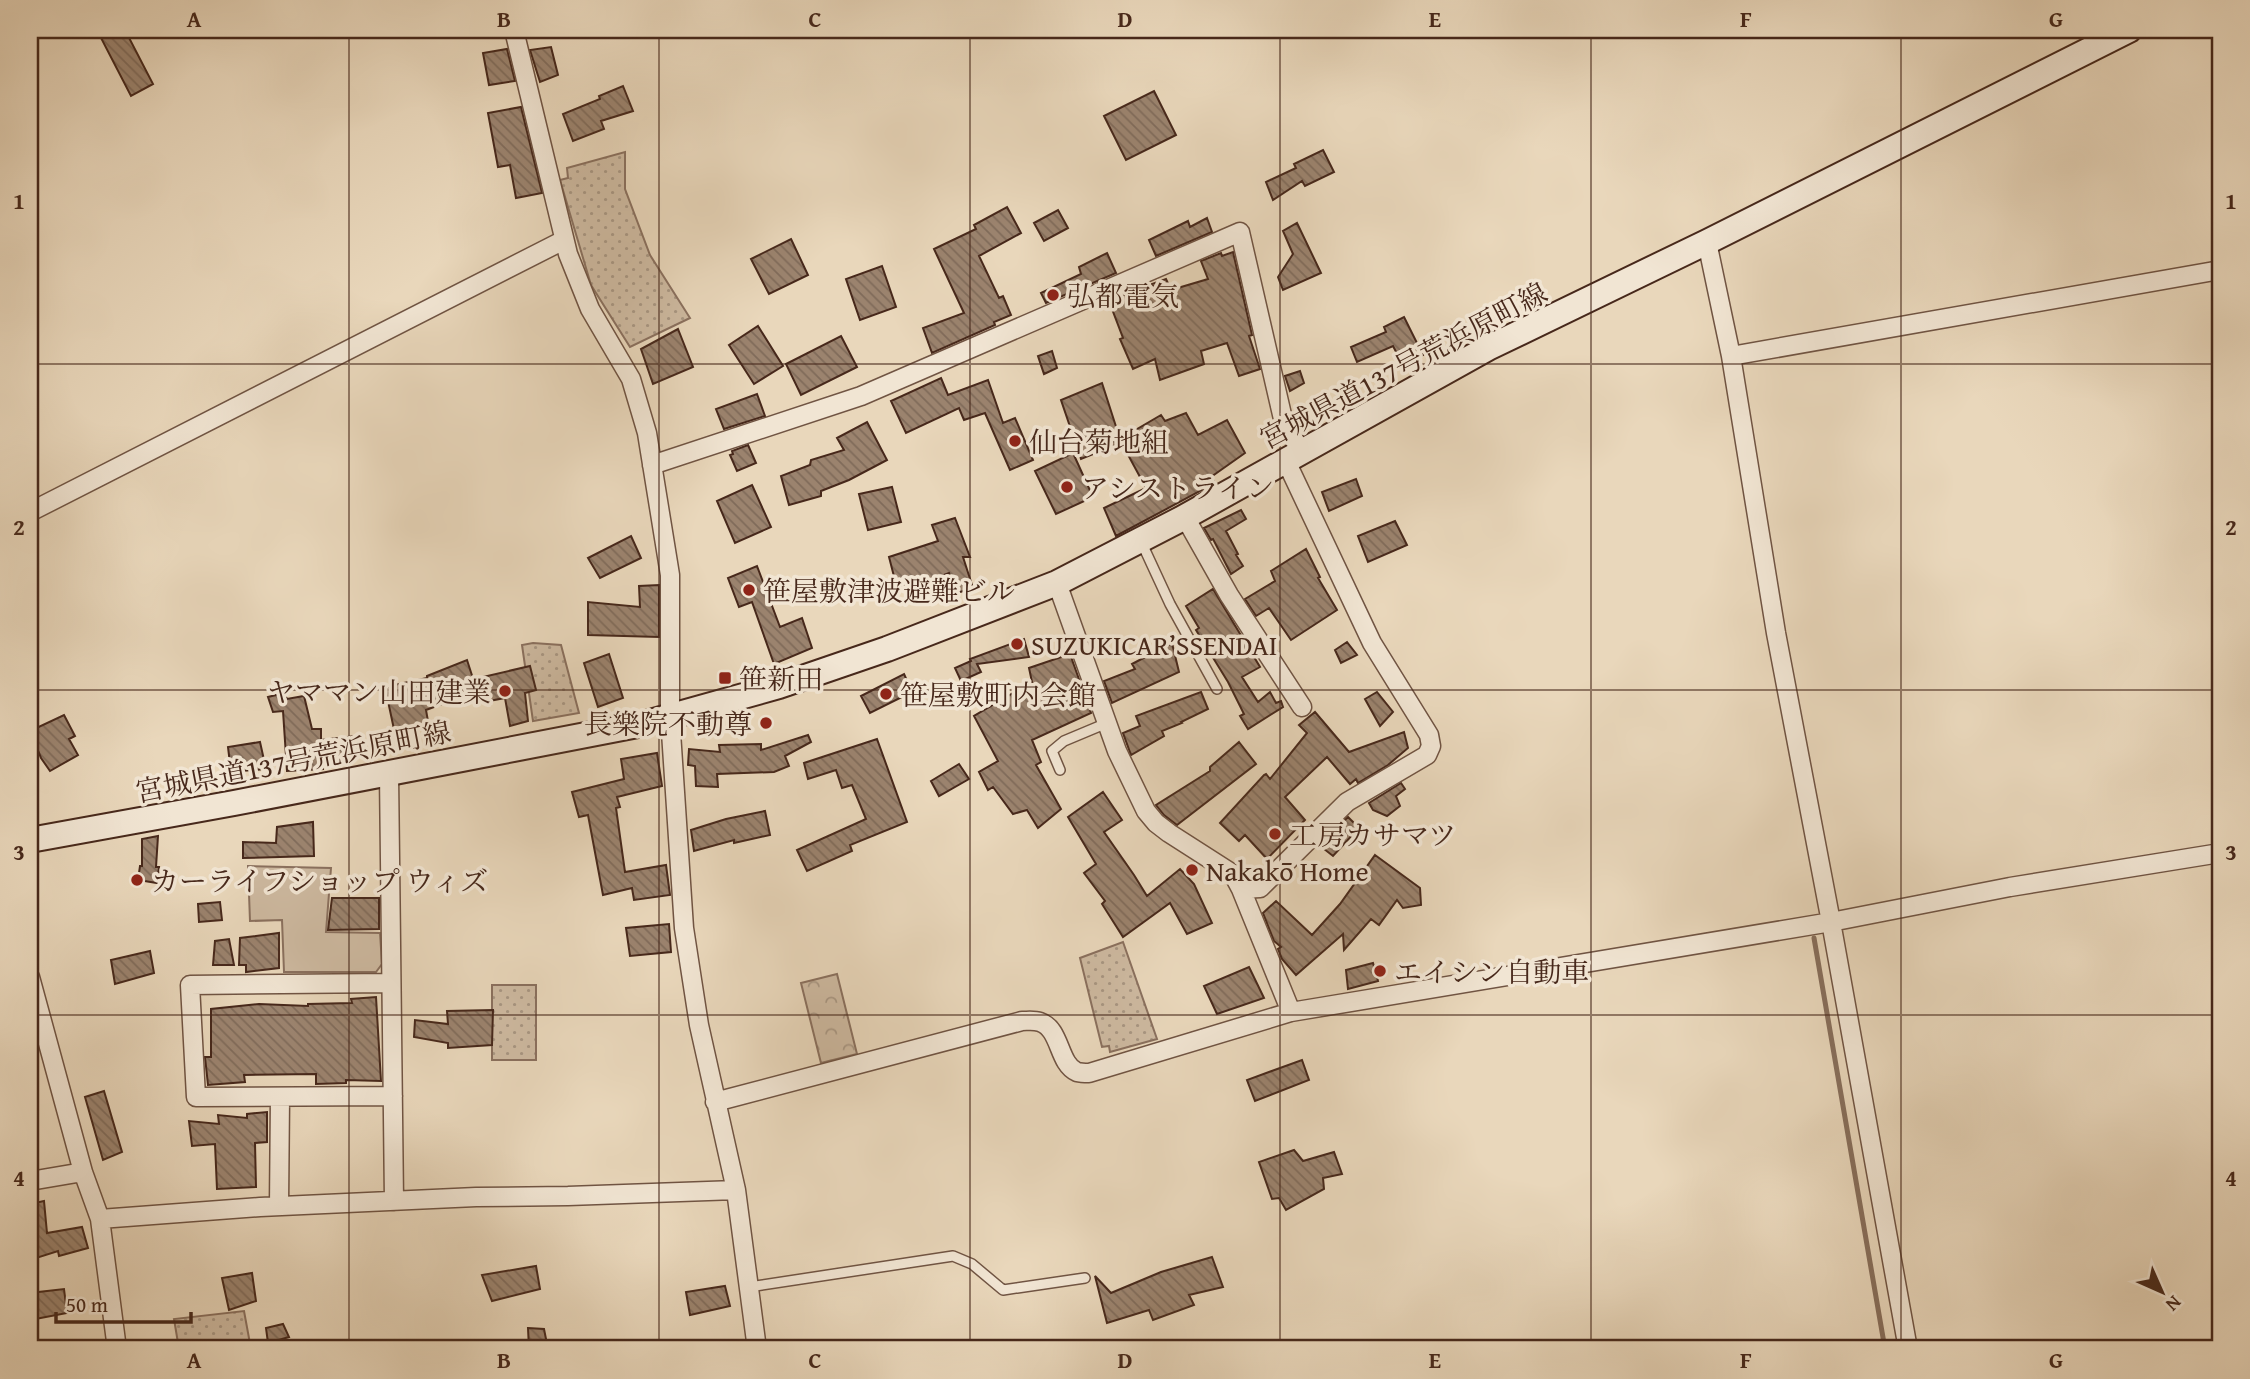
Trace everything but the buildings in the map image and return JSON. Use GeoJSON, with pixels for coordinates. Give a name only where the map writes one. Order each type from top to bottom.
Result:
{"type":"FeatureCollection","features":[{"type":"Feature","properties":{"kind":"main road","name":"宮城県道137号荒浜原町線"},"geometry":{"type":"LineString","coordinates":[[30,840],[389,774],[670,717],[779,686],[887,649],[1057,583],[1181,519],[1489,348],[2129,30]]}},
{"type":"Feature","properties":{"kind":"street"},"geometry":{"type":"LineString","coordinates":[[514,30],[568,254],[590,309],[631,379],[644,420],[670,575],[670,717],[684,928],[699,1025],[736,1190],[757,1349]]}},
{"type":"Feature","properties":{"kind":"street"},"geometry":{"type":"LineString","coordinates":[[652,465],[861,396],[1240,232],[1293,457],[1362,622],[1429,735],[1431,746],[1427,755],[1347,802],[1260,888],[1241,889]]}},
{"type":"Feature","properties":{"kind":"street"},"geometry":{"type":"LineString","coordinates":[[30,512],[564,240]]}},
{"type":"Feature","properties":{"kind":"street"},"geometry":{"type":"LineString","coordinates":[[1707,242],[1731,356],[1776,633],[1908,1349]]}},
{"type":"Feature","properties":{"kind":"street"},"geometry":{"type":"LineString","coordinates":[[1731,356],[2220,270]]}},
{"type":"Feature","properties":{"kind":"street"},"geometry":{"type":"LineString","coordinates":[[1190,526],[1229,595],[1302,707]]}},
{"type":"Feature","properties":{"kind":"street"},"geometry":{"type":"LineString","coordinates":[[1057,583],[1117,751],[1146,811],[1169,833],[1233,874],[1291,1012]]}},
{"type":"Feature","properties":{"kind":"street"},"geometry":{"type":"LineString","coordinates":[[389,774],[394,1201]]}},
{"type":"Feature","properties":{"kind":"street"},"geometry":{"type":"LineString","coordinates":[[715,1102],[1022,1021],[1038,1021],[1045,1025],[1076,1072],[1089,1073],[1291,1012],[1831,922],[2010,887],[2220,853]]}},
{"type":"Feature","properties":{"kind":"street"},"geometry":{"type":"LineString","coordinates":[[30,977],[83,1172],[100,1219],[117,1349]]}},
{"type":"Feature","properties":{"kind":"street"},"geometry":{"type":"LineString","coordinates":[[391,983],[190,985],[196,1097],[393,1096]]}},
{"type":"Feature","properties":{"kind":"street"},"geometry":{"type":"LineString","coordinates":[[279,1206],[280,1097]]}},
{"type":"Feature","properties":{"kind":"street"},"geometry":{"type":"LineString","coordinates":[[30,1181],[83,1172]]}},
{"type":"Feature","properties":{"kind":"street"},"geometry":{"type":"LineString","coordinates":[[100,1219],[279,1206],[476,1197],[736,1190]]}},
{"type":"Feature","properties":{"kind":"lane"},"geometry":{"type":"LineString","coordinates":[[1145,550],[1175,613],[1217,689]]}},
{"type":"Feature","properties":{"kind":"lane"},"geometry":{"type":"LineString","coordinates":[[1060,770],[1052,751],[1064,741],[1107,723]]}},
{"type":"Feature","properties":{"kind":"lane"},"geometry":{"type":"LineString","coordinates":[[749,1287],[953,1256],[972,1264],[1003,1290],[1085,1278]]}},
{"type":"Feature","properties":{"kind":"green space"},"geometry":{"type":"Polygon","coordinates":[[[625,152],[625,189],[650,255],[690,318],[630,347],[591,285],[560,180],[568,178],[567,168],[625,152]]]}},
{"type":"Feature","properties":{"kind":"green space"},"geometry":{"type":"Polygon","coordinates":[[[522,645],[561,645],[579,713],[533,721],[522,645]]]}},
{"type":"Feature","properties":{"kind":"green space"},"geometry":{"type":"Polygon","coordinates":[[[248,866],[331,868],[326,932],[380,933],[382,964],[376,972],[284,972],[282,920],[250,921],[248,866]]]}},
{"type":"Feature","properties":{"kind":"green space"},"geometry":{"type":"Polygon","coordinates":[[[1123,942],[1157,1039],[1110,1052],[1109,1046],[1102,1047],[1080,958],[1123,942]]]}},
{"type":"Feature","properties":{"kind":"green space"},"geometry":{"type":"Polygon","coordinates":[[[837,974],[857,1054],[821,1063],[801,983],[837,974]]]}},
{"type":"Feature","properties":{"kind":"green space"},"geometry":{"type":"Polygon","coordinates":[[[492,985],[536,985],[536,1060],[492,1060],[492,985]]]}},
{"type":"Feature","properties":{"kind":"green space"},"geometry":{"type":"Polygon","coordinates":[[[244,1311],[251,1349],[179,1349],[174,1319],[244,1311]]]}},
{"type":"Feature","properties":{"kind":"waterway"},"geometry":{"type":"LineString","coordinates":[[1814,938],[1885,1349]]}},
{"type":"Feature","properties":{"kind":"place","name":"弘都電気"},"geometry":{"type":"Point","coordinates":[1053,295]}},
{"type":"Feature","properties":{"kind":"place","name":"仙台菊地組"},"geometry":{"type":"Point","coordinates":[1015,441]}},
{"type":"Feature","properties":{"kind":"place","name":"アシストライン"},"geometry":{"type":"Point","coordinates":[1067,487]}},
{"type":"Feature","properties":{"kind":"place","name":"笹屋敷津波避難ビル"},"geometry":{"type":"Point","coordinates":[749,590]}},
{"type":"Feature","properties":{"kind":"place","name":"SUZUKICAR’SSENDAI"},"geometry":{"type":"Point","coordinates":[1017,644]}},
{"type":"Feature","properties":{"kind":"place","name":"笹新田"},"geometry":{"type":"Point","coordinates":[725,678]}},
{"type":"Feature","properties":{"kind":"place","name":"ヤママン山田建業"},"geometry":{"type":"Point","coordinates":[505,691]}},
{"type":"Feature","properties":{"kind":"place","name":"笹屋敷町内会館"},"geometry":{"type":"Point","coordinates":[886,694]}},
{"type":"Feature","properties":{"kind":"place","name":"長樂院不動尊"},"geometry":{"type":"Point","coordinates":[766,723]}},
{"type":"Feature","properties":{"kind":"place","name":"工房カサマツ"},"geometry":{"type":"Point","coordinates":[1275,834]}},
{"type":"Feature","properties":{"kind":"place","name":"Nakakō Home"},"geometry":{"type":"Point","coordinates":[1192,870]}},
{"type":"Feature","properties":{"kind":"place","name":"カーライフショップ ウィズ"},"geometry":{"type":"Point","coordinates":[137,880]}},
{"type":"Feature","properties":{"kind":"place","name":"エイシン自動車"},"geometry":{"type":"Point","coordinates":[1380,971]}}]}
